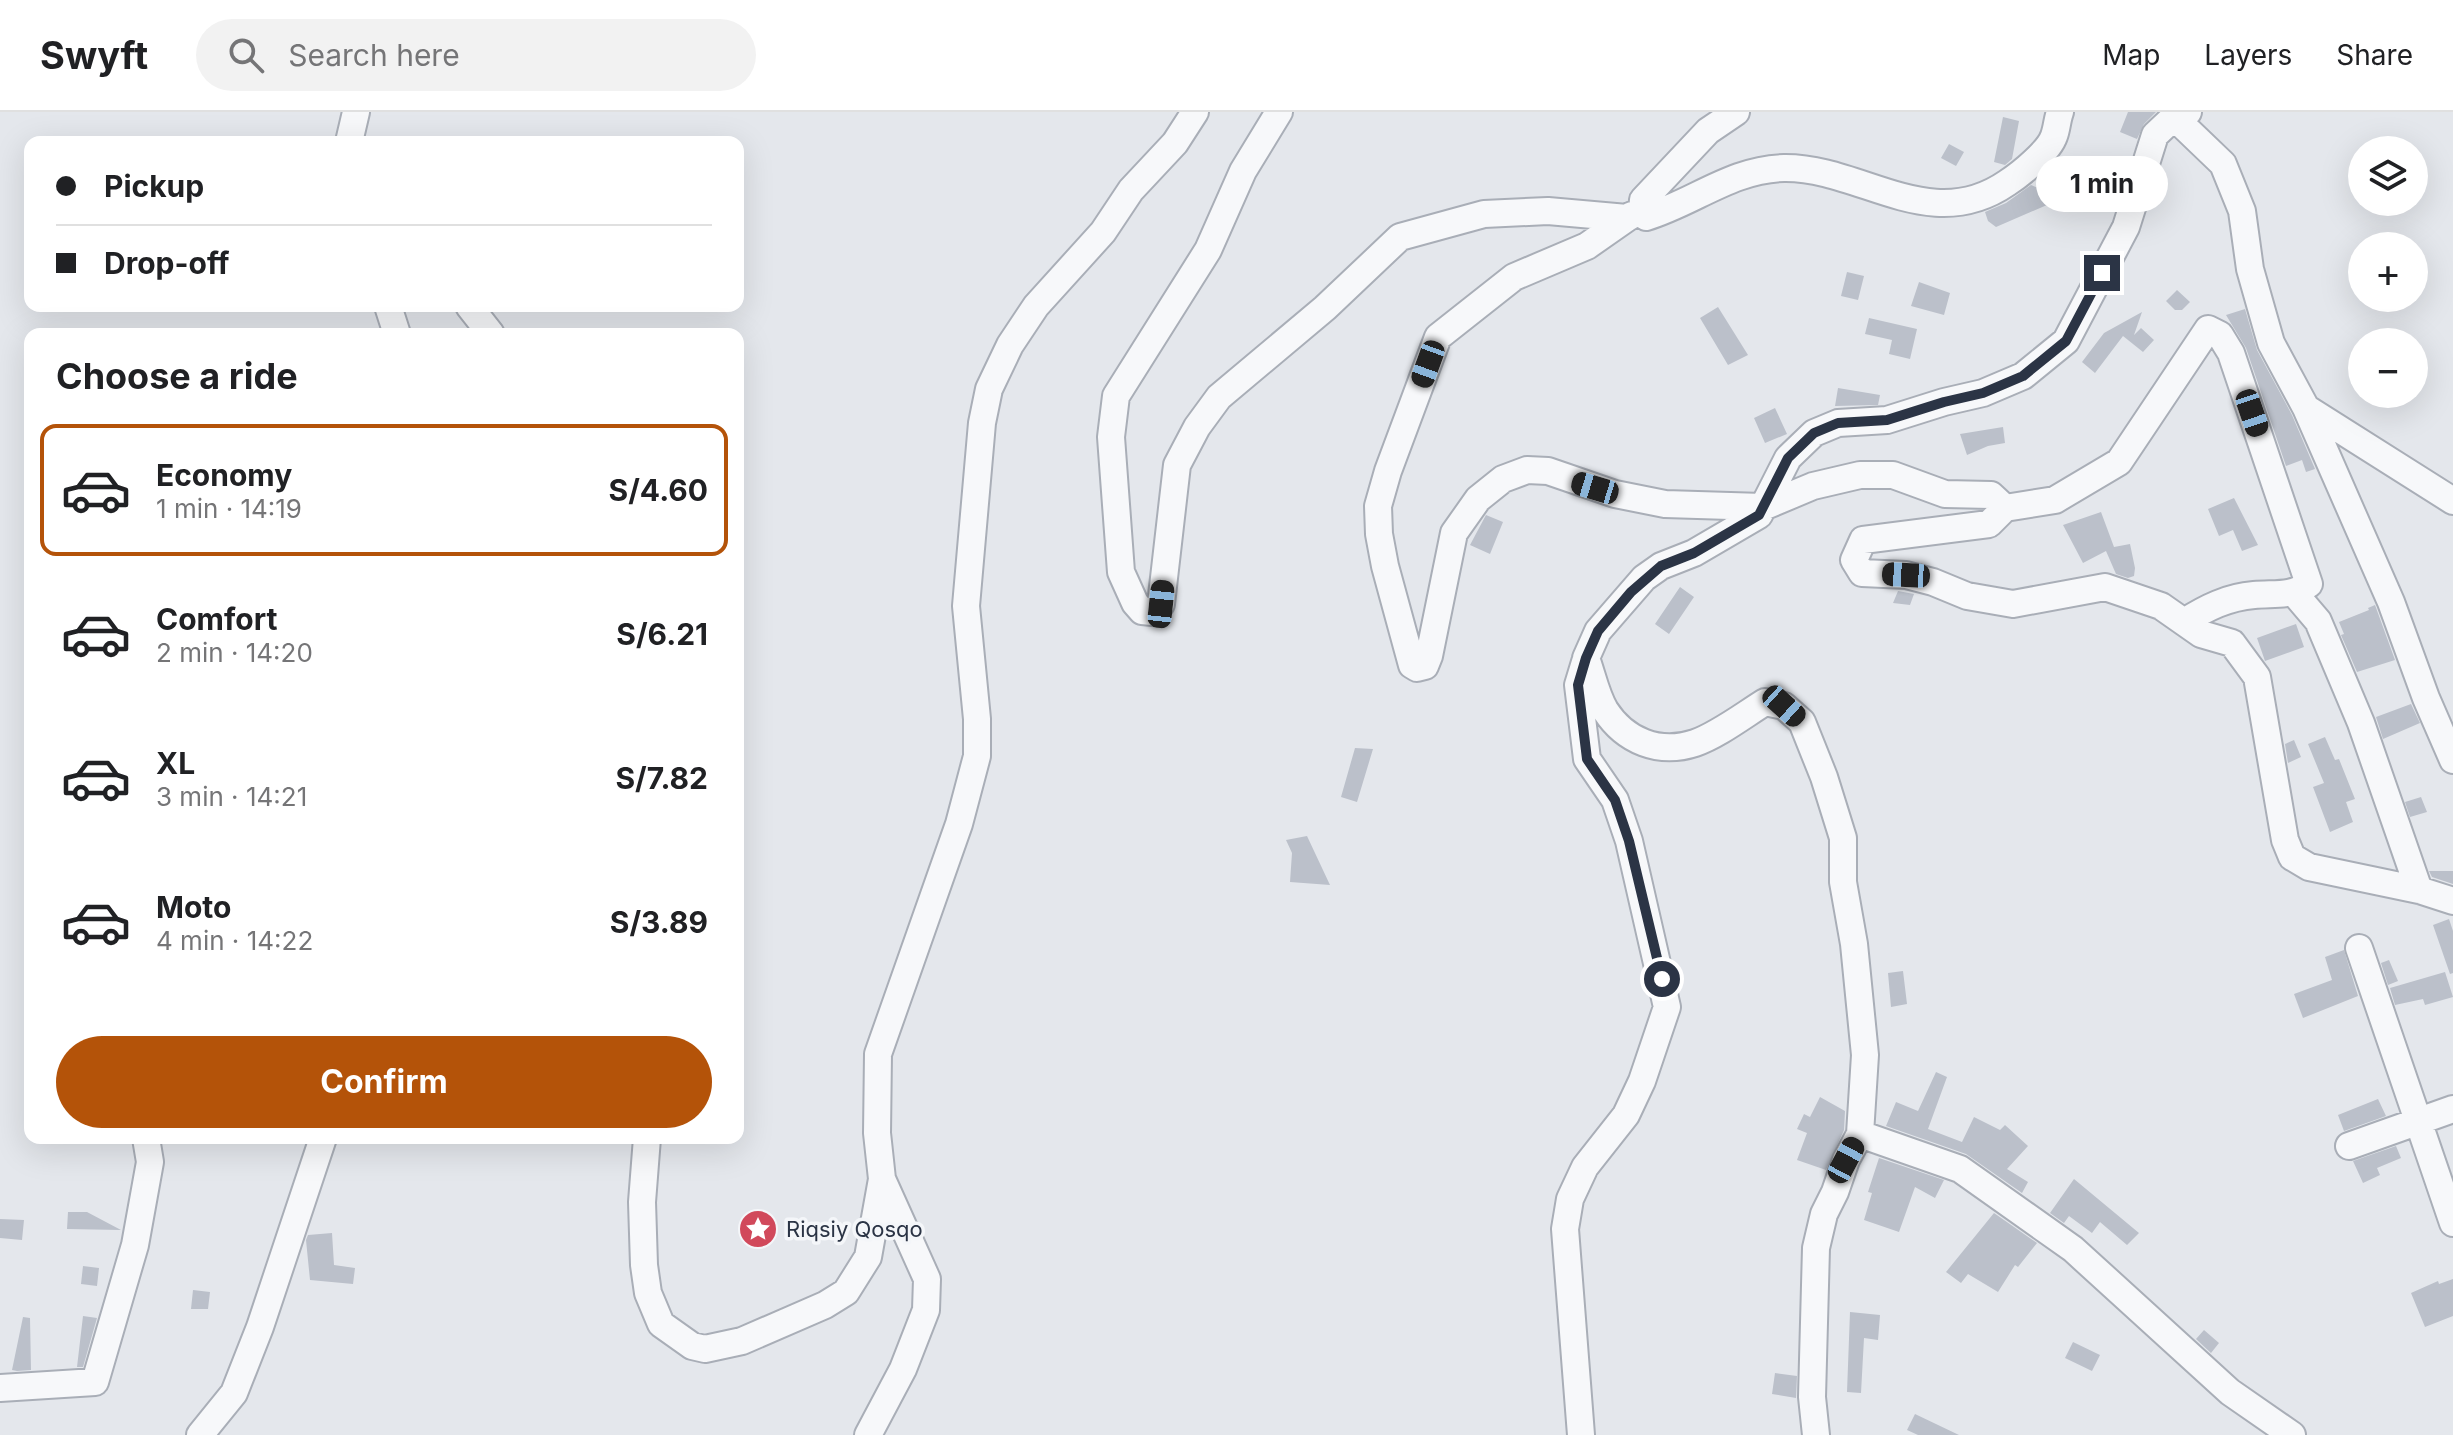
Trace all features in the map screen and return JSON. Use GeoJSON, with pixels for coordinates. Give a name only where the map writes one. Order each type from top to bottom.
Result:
{"type":"FeatureCollection","features":[{"type":"Feature","properties":{"kind":"street"},"geometry":{"type":"LineString","coordinates":[[350,136],[356,112]]}},
{"type":"Feature","properties":{"kind":"street"},"geometry":{"type":"LineString","coordinates":[[647,1144],[641,1234],[648,1293],[661,1324],[692,1346],[705,1349],[742,1341],[825,1305],[846,1292],[868,1257],[882,1179],[877,1133],[878,1054],[959,824],[977,756],[977,719],[966,606],[982,423],[989,389],[1010,345],[1036,306],[1103,232],[1131,190],[1175,143],[1195,112]]}},
{"type":"Feature","properties":{"kind":"street"},"geometry":{"type":"LineString","coordinates":[[1279,112],[1243,171],[1208,250],[1116,396],[1111,437],[1121,572],[1142,611],[1152,612],[1161,604],[1177,465],[1197,427],[1219,397],[1325,308],[1400,237],[1484,214],[1548,211],[1646,217],[1672,210],[1733,178],[1783,168],[1815,171],[1874,190],[1947,205],[1995,192],[2020,175],[2053,138],[2060,112]]}},
{"type":"Feature","properties":{"kind":"street"},"geometry":{"type":"LineString","coordinates":[[1736,112],[1708,131],[1643,200],[1634,214],[1587,246],[1514,277],[1438,337],[1378,506],[1385,566],[1412,665],[1417,668],[1425,666],[1429,656],[1454,533],[1478,499],[1503,479],[1527,470],[1548,471],[1615,494],[1665,504],[1763,507],[1813,486],[1860,475],[1893,475],[1945,494],[1991,495],[2005,508]]}},
{"type":"Feature","properties":{"kind":"street"},"geometry":{"type":"LineString","coordinates":[[1581,1435],[1565,1229],[1570,1199],[1585,1167],[1626,1115],[1642,1081],[1667,1007],[1629,841],[1615,800],[1587,759],[1578,685],[1598,631],[1644,578],[1759,515],[1788,458],[1814,433],[1838,423],[1887,420],[1983,393],[2023,376],[2066,341],[2126,227],[2155,135],[2181,114],[2223,164],[2242,211],[2250,269],[2271,343],[2306,408],[2391,602],[2426,698],[2453,760]]}},
{"type":"Feature","properties":{"kind":"street"},"geometry":{"type":"LineString","coordinates":[[474,312],[486,328]]}},
{"type":"Feature","properties":{"kind":"street"},"geometry":{"type":"LineString","coordinates":[[2184,622],[2208,607],[2252,595],[2295,594],[2309,584],[2231,353],[2220,335],[2208,329],[2119,462],[2055,500],[2005,508],[1989,524],[1863,540],[1854,560],[1862,573],[1906,575],[1967,596],[2013,604],[2105,587],[2161,606],[2201,634],[2232,643],[2257,677],[2285,840],[2292,857],[2309,867],[2419,890],[2453,901]]}},
{"type":"Feature","properties":{"kind":"street"},"geometry":{"type":"LineString","coordinates":[[2306,408],[2453,501]]}},
{"type":"Feature","properties":{"kind":"street"},"geometry":{"type":"LineString","coordinates":[[2295,594],[2318,621],[2355,708],[2419,890]]}},
{"type":"Feature","properties":{"kind":"street"},"geometry":{"type":"LineString","coordinates":[[1586,658],[1604,709],[1625,734],[1642,744],[1663,747],[1695,743],[1765,702],[1784,706],[1802,722],[1824,777],[1843,838],[1843,882],[1854,944],[1865,1055],[1865,1089],[1860,1134],[1824,1214],[1816,1248],[1812,1397],[1816,1435]]}},
{"type":"Feature","properties":{"kind":"street"},"geometry":{"type":"LineString","coordinates":[[2359,948],[2453,1223]]}},
{"type":"Feature","properties":{"kind":"street"},"geometry":{"type":"LineString","coordinates":[[2349,1146],[2453,1109]]}},
{"type":"Feature","properties":{"kind":"street"},"geometry":{"type":"LineString","coordinates":[[1860,1134],[1960,1169],[2073,1249],[2230,1392],[2292,1435]]}},
{"type":"Feature","properties":{"kind":"street"},"geometry":{"type":"LineString","coordinates":[[0,1388],[95,1382],[135,1245],[150,1162],[147,1144]]}},
{"type":"Feature","properties":{"kind":"street"},"geometry":{"type":"LineString","coordinates":[[200,1435],[234,1393],[260,1327],[321,1144]]}},
{"type":"Feature","properties":{"kind":"street"},"geometry":{"type":"LineString","coordinates":[[868,1435],[903,1369],[926,1310],[927,1279],[882,1179]]}},
{"type":"Feature","properties":{"kind":"building"},"geometry":{"type":"Polygon","coordinates":[[[2128,112],[2156,112],[2144,124],[2137,139],[2120,132],[2128,112]]]}},
{"type":"Feature","properties":{"kind":"building"},"geometry":{"type":"Polygon","coordinates":[[[2003,117],[2019,121],[2012,159],[2005,165],[1994,162],[2003,117]]]}},
{"type":"Feature","properties":{"kind":"building"},"geometry":{"type":"Polygon","coordinates":[[[1949,144],[1964,152],[1956,166],[1941,158],[1949,144]]]}},
{"type":"Feature","properties":{"kind":"building"},"geometry":{"type":"Polygon","coordinates":[[[2031,185],[2063,198],[1996,227],[1988,221],[1985,212],[2006,203],[2031,185]]]}},
{"type":"Feature","properties":{"kind":"building"},"geometry":{"type":"Polygon","coordinates":[[[1847,272],[1864,276],[1858,300],[1841,296],[1847,272]]]}},
{"type":"Feature","properties":{"kind":"building"},"geometry":{"type":"Polygon","coordinates":[[[1919,282],[1950,293],[1944,315],[1911,306],[1919,282]]]}},
{"type":"Feature","properties":{"kind":"building"},"geometry":{"type":"Polygon","coordinates":[[[2177,290],[2190,302],[2182,310],[2175,310],[2166,301],[2177,290]]]}},
{"type":"Feature","properties":{"kind":"building"},"geometry":{"type":"Polygon","coordinates":[[[1718,307],[1748,355],[1728,365],[1700,318],[1718,307]]]}},
{"type":"Feature","properties":{"kind":"building"},"geometry":{"type":"Polygon","coordinates":[[[2245,309],[2257,350],[2292,415],[2315,469],[2306,472],[2302,460],[2286,466],[2246,348],[2226,315],[2245,309]]]}},
{"type":"Feature","properties":{"kind":"building"},"geometry":{"type":"Polygon","coordinates":[[[2142,312],[2134,335],[2141,328],[2154,340],[2143,352],[2123,336],[2095,373],[2082,362],[2104,333],[2142,312]]]}},
{"type":"Feature","properties":{"kind":"building"},"geometry":{"type":"Polygon","coordinates":[[[1869,318],[1917,329],[1910,359],[1889,354],[1892,340],[1865,334],[1869,318]]]}},
{"type":"Feature","properties":{"kind":"building"},"geometry":{"type":"Polygon","coordinates":[[[1838,388],[1880,395],[1878,405],[1835,406],[1838,388]]]}},
{"type":"Feature","properties":{"kind":"building"},"geometry":{"type":"Polygon","coordinates":[[[1775,408],[1787,434],[1765,443],[1754,418],[1775,408]]]}},
{"type":"Feature","properties":{"kind":"building"},"geometry":{"type":"Polygon","coordinates":[[[2003,427],[2005,443],[1967,455],[1960,434],[2003,427]]]}},
{"type":"Feature","properties":{"kind":"building"},"geometry":{"type":"Polygon","coordinates":[[[2234,498],[2258,545],[2242,551],[2233,530],[2219,536],[2208,509],[2234,498]]]}},
{"type":"Feature","properties":{"kind":"building"},"geometry":{"type":"Polygon","coordinates":[[[2101,512],[2114,547],[2130,544],[2134,576],[2128,578],[2116,574],[2106,551],[2083,563],[2063,525],[2101,512]]]}},
{"type":"Feature","properties":{"kind":"building"},"geometry":{"type":"Polygon","coordinates":[[[1486,515],[1503,522],[1490,554],[1470,545],[1486,515]]]}},
{"type":"Feature","properties":{"kind":"building"},"geometry":{"type":"Polygon","coordinates":[[[1680,587],[1694,597],[1669,634],[1655,624],[1680,587]]]}},
{"type":"Feature","properties":{"kind":"building"},"geometry":{"type":"Polygon","coordinates":[[[1898,591],[1914,594],[1910,605],[1893,603],[1898,591]]]}},
{"type":"Feature","properties":{"kind":"building"},"geometry":{"type":"Polygon","coordinates":[[[2375,605],[2395,660],[2357,672],[2341,635],[2344,634],[2339,622],[2375,605]]]}},
{"type":"Feature","properties":{"kind":"building"},"geometry":{"type":"Polygon","coordinates":[[[2296,624],[2304,647],[2265,661],[2257,638],[2296,624]]]}},
{"type":"Feature","properties":{"kind":"building"},"geometry":{"type":"Polygon","coordinates":[[[2411,704],[2420,723],[2383,739],[2376,717],[2411,704]]]}},
{"type":"Feature","properties":{"kind":"building"},"geometry":{"type":"Polygon","coordinates":[[[2325,737],[2335,760],[2339,759],[2355,799],[2346,802],[2353,822],[2330,832],[2313,787],[2324,783],[2308,744],[2325,737]]]}},
{"type":"Feature","properties":{"kind":"building"},"geometry":{"type":"Polygon","coordinates":[[[2294,740],[2301,757],[2288,763],[2285,744],[2294,740]]]}},
{"type":"Feature","properties":{"kind":"building"},"geometry":{"type":"Polygon","coordinates":[[[1355,748],[1373,749],[1357,802],[1341,797],[1355,748]]]}},
{"type":"Feature","properties":{"kind":"building"},"geometry":{"type":"Polygon","coordinates":[[[2421,797],[2427,812],[2410,817],[2405,802],[2421,797]]]}},
{"type":"Feature","properties":{"kind":"building"},"geometry":{"type":"Polygon","coordinates":[[[1307,836],[1330,885],[1290,882],[1292,853],[1286,840],[1307,836]]]}},
{"type":"Feature","properties":{"kind":"building"},"geometry":{"type":"Polygon","coordinates":[[[2429,871],[2453,871],[2453,884],[2432,877],[2429,871]]]}},
{"type":"Feature","properties":{"kind":"building"},"geometry":{"type":"Polygon","coordinates":[[[2449,919],[2453,931],[2453,973],[2450,974],[2433,925],[2449,919]]]}},
{"type":"Feature","properties":{"kind":"building"},"geometry":{"type":"Polygon","coordinates":[[[2344,950],[2358,996],[2303,1018],[2294,994],[2332,980],[2325,957],[2344,950]]]}},
{"type":"Feature","properties":{"kind":"building"},"geometry":{"type":"Polygon","coordinates":[[[2389,960],[2398,981],[2388,985],[2381,963],[2389,960]]]}},
{"type":"Feature","properties":{"kind":"building"},"geometry":{"type":"Polygon","coordinates":[[[1903,971],[1907,1004],[1891,1007],[1888,973],[1903,971]]]}},
{"type":"Feature","properties":{"kind":"building"},"geometry":{"type":"Polygon","coordinates":[[[2445,972],[2453,997],[2425,1005],[2423,999],[2395,1005],[2390,988],[2445,972]]]}},
{"type":"Feature","properties":{"kind":"building"},"geometry":{"type":"Polygon","coordinates":[[[1936,1072],[1947,1077],[1928,1129],[1962,1142],[1974,1117],[2000,1130],[2005,1125],[2028,1146],[2007,1169],[2028,1182],[2022,1193],[1966,1154],[1886,1126],[1896,1102],[1918,1111],[1936,1072]]]}},
{"type":"Feature","properties":{"kind":"building"},"geometry":{"type":"Polygon","coordinates":[[[1820,1097],[1845,1111],[1844,1130],[1826,1170],[1797,1160],[1807,1133],[1797,1129],[1804,1114],[1810,1117],[1820,1097]]]}},
{"type":"Feature","properties":{"kind":"building"},"geometry":{"type":"Polygon","coordinates":[[[2378,1099],[2386,1116],[2344,1131],[2338,1115],[2378,1099]]]}},
{"type":"Feature","properties":{"kind":"building"},"geometry":{"type":"Polygon","coordinates":[[[2396,1146],[2401,1158],[2377,1168],[2380,1175],[2363,1183],[2353,1161],[2396,1146]]]}},
{"type":"Feature","properties":{"kind":"building"},"geometry":{"type":"Polygon","coordinates":[[[1879,1158],[1944,1180],[1935,1198],[1915,1187],[1899,1232],[1864,1220],[1872,1193],[1868,1192],[1879,1158]]]}},
{"type":"Feature","properties":{"kind":"building"},"geometry":{"type":"Polygon","coordinates":[[[2074,1179],[2139,1233],[2127,1245],[2100,1222],[2092,1233],[2069,1216],[2064,1223],[2050,1213],[2074,1179]]]}},
{"type":"Feature","properties":{"kind":"building"},"geometry":{"type":"Polygon","coordinates":[[[68,1212],[87,1212],[121,1230],[67,1229],[68,1212]]]}},
{"type":"Feature","properties":{"kind":"building"},"geometry":{"type":"Polygon","coordinates":[[[1994,1213],[2037,1243],[2018,1267],[2015,1265],[1998,1292],[1968,1274],[1961,1283],[1946,1272],[1994,1213]]]}},
{"type":"Feature","properties":{"kind":"building"},"geometry":{"type":"Polygon","coordinates":[[[0,1219],[24,1220],[22,1240],[0,1238],[0,1219]]]}},
{"type":"Feature","properties":{"kind":"building"},"geometry":{"type":"Polygon","coordinates":[[[332,1233],[334,1265],[355,1268],[353,1284],[310,1280],[308,1235],[332,1233]]]}},
{"type":"Feature","properties":{"kind":"building"},"geometry":{"type":"Polygon","coordinates":[[[83,1266],[99,1268],[97,1286],[81,1284],[83,1266]]]}},
{"type":"Feature","properties":{"kind":"building"},"geometry":{"type":"Polygon","coordinates":[[[2453,1279],[2453,1316],[2425,1327],[2411,1293],[2438,1281],[2439,1284],[2453,1279]]]}},
{"type":"Feature","properties":{"kind":"building"},"geometry":{"type":"Polygon","coordinates":[[[193,1290],[210,1292],[208,1309],[191,1309],[193,1290]]]}},
{"type":"Feature","properties":{"kind":"building"},"geometry":{"type":"Polygon","coordinates":[[[1850,1312],[1880,1315],[1878,1340],[1864,1338],[1861,1393],[1847,1392],[1850,1312]]]}},
{"type":"Feature","properties":{"kind":"building"},"geometry":{"type":"Polygon","coordinates":[[[83,1316],[97,1318],[83,1367],[77,1367],[83,1316]]]}},
{"type":"Feature","properties":{"kind":"building"},"geometry":{"type":"Polygon","coordinates":[[[23,1317],[30,1318],[31,1370],[17,1371],[12,1370],[23,1317]]]}},
{"type":"Feature","properties":{"kind":"building"},"geometry":{"type":"Polygon","coordinates":[[[2204,1330],[2219,1343],[2211,1353],[2196,1339],[2204,1330]]]}},
{"type":"Feature","properties":{"kind":"building"},"geometry":{"type":"Polygon","coordinates":[[[2073,1342],[2100,1355],[2092,1371],[2065,1358],[2073,1342]]]}},
{"type":"Feature","properties":{"kind":"building"},"geometry":{"type":"Polygon","coordinates":[[[1775,1373],[1797,1376],[1796,1398],[1772,1394],[1775,1373]]]}},
{"type":"Feature","properties":{"kind":"building"},"geometry":{"type":"Polygon","coordinates":[[[1915,1414],[1959,1435],[1918,1435],[1907,1430],[1915,1414]]]}},
{"type":"Feature","properties":{"kind":"place","name":"Riqsiy Qosqo"},"geometry":{"type":"Point","coordinates":[758,1229]}},
{"type":"Feature","properties":{"kind":"route"},"geometry":{"type":"LineString","coordinates":[[1662,979],[1629,841],[1615,800],[1587,759],[1578,685],[1598,631],[1644,578],[1759,515],[1788,458],[1814,433],[1838,423],[1887,420],[1983,393],[2023,376],[2066,341],[2102,273]]}}]}
